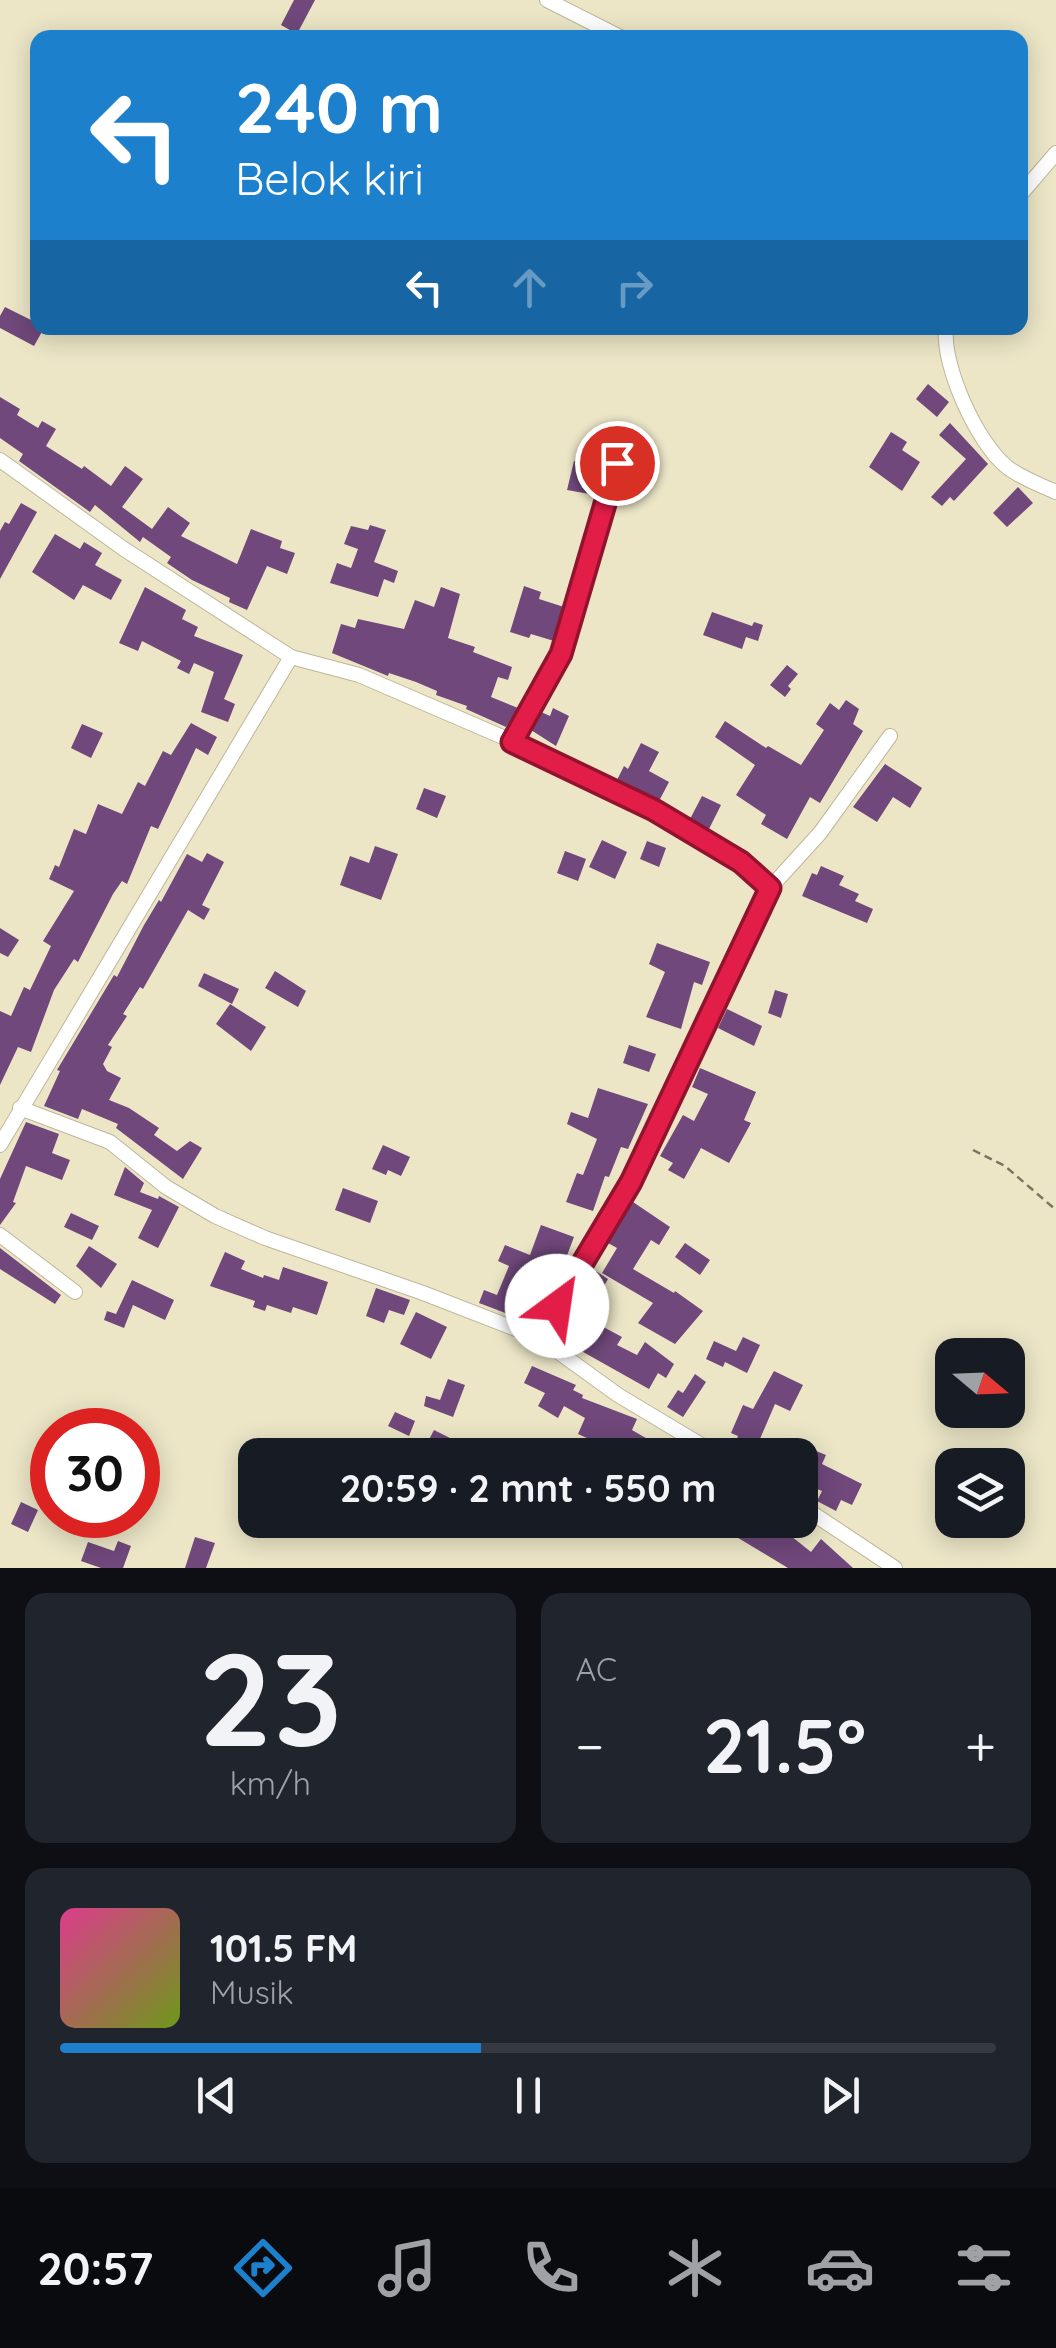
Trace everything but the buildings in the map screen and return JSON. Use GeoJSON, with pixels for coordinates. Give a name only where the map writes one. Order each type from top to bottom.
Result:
{"type":"FeatureCollection","features":[{"type":"Feature","properties":{"kind":"street"},"geometry":{"type":"LineString","coordinates":[[547,0],[606,30]]}},
{"type":"Feature","properties":{"kind":"street"},"geometry":{"type":"LineString","coordinates":[[1028,186],[1056,153]]}},
{"type":"Feature","properties":{"kind":"street"},"geometry":{"type":"LineString","coordinates":[[947,335],[956,381],[984,440],[1009,469],[1056,492]]}},
{"type":"Feature","properties":{"kind":"street"},"geometry":{"type":"LineString","coordinates":[[0,460],[124,549],[290,656],[359,676],[512,742],[654,810],[741,862],[770,888]]}},
{"type":"Feature","properties":{"kind":"street"},"geometry":{"type":"LineString","coordinates":[[512,742],[561,654],[617,463]]}},
{"type":"Feature","properties":{"kind":"street"},"geometry":{"type":"LineString","coordinates":[[0,1145],[290,656]]}},
{"type":"Feature","properties":{"kind":"street"},"geometry":{"type":"LineString","coordinates":[[538,1338],[631,1182],[770,888],[820,833],[890,736]]}},
{"type":"Feature","properties":{"kind":"street"},"geometry":{"type":"LineString","coordinates":[[20,1108],[110,1142],[166,1188],[215,1216],[538,1338],[690,1438]]}},
{"type":"Feature","properties":{"kind":"street"},"geometry":{"type":"LineString","coordinates":[[0,1235],[75,1292]]}},
{"type":"Feature","properties":{"kind":"street"},"geometry":{"type":"LineString","coordinates":[[818,1517],[895,1568]]}},
{"type":"Feature","properties":{"kind":"path"},"geometry":{"type":"LineString","coordinates":[[974,1150],[1005,1166],[1056,1210]]}},
{"type":"Feature","properties":{"kind":"route"},"geometry":{"type":"LineString","coordinates":[[557,1306],[631,1182],[770,888],[741,862],[654,810],[512,742],[561,654],[617,463]]}}]}
